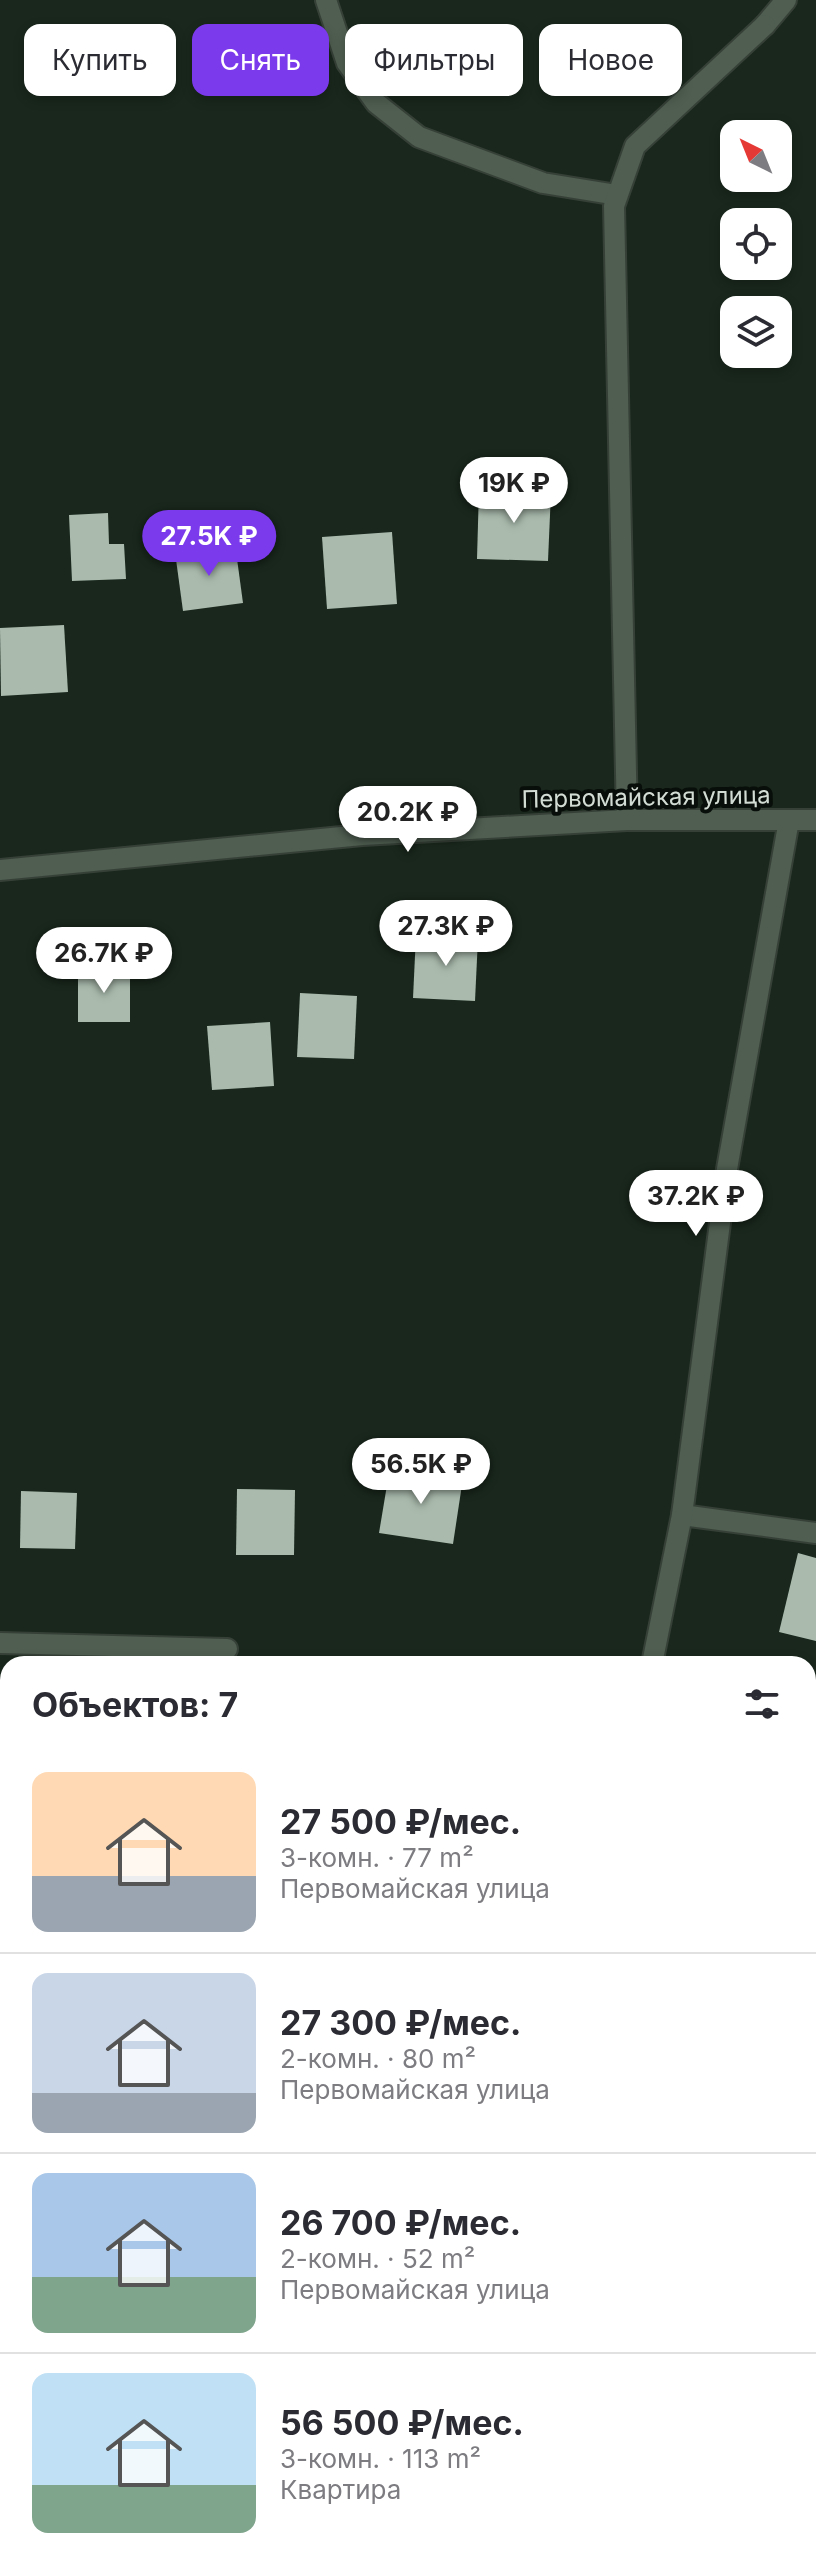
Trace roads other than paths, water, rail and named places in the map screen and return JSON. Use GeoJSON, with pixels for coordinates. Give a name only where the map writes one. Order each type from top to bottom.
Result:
{"type":"FeatureCollection","features":[{"type":"Feature","properties":{"kind":"street"},"geometry":{"type":"LineString","coordinates":[[326,0],[347,63],[376,103],[419,137],[543,183],[617,195]]}},
{"type":"Feature","properties":{"kind":"street"},"geometry":{"type":"LineString","coordinates":[[627,820],[614,206],[635,146],[765,25],[786,0]]}},
{"type":"Feature","properties":{"kind":"street","name":"Первомайская улица"},"geometry":{"type":"LineString","coordinates":[[0,870],[362,835],[627,820],[816,820]]}},
{"type":"Feature","properties":{"kind":"street"},"geometry":{"type":"LineString","coordinates":[[654,1656],[682,1515],[727,1169],[789,820]]}},
{"type":"Feature","properties":{"kind":"street"},"geometry":{"type":"LineString","coordinates":[[682,1515],[816,1533]]}},
{"type":"Feature","properties":{"kind":"street"},"geometry":{"type":"LineString","coordinates":[[0,1643],[227,1649]]}}]}
